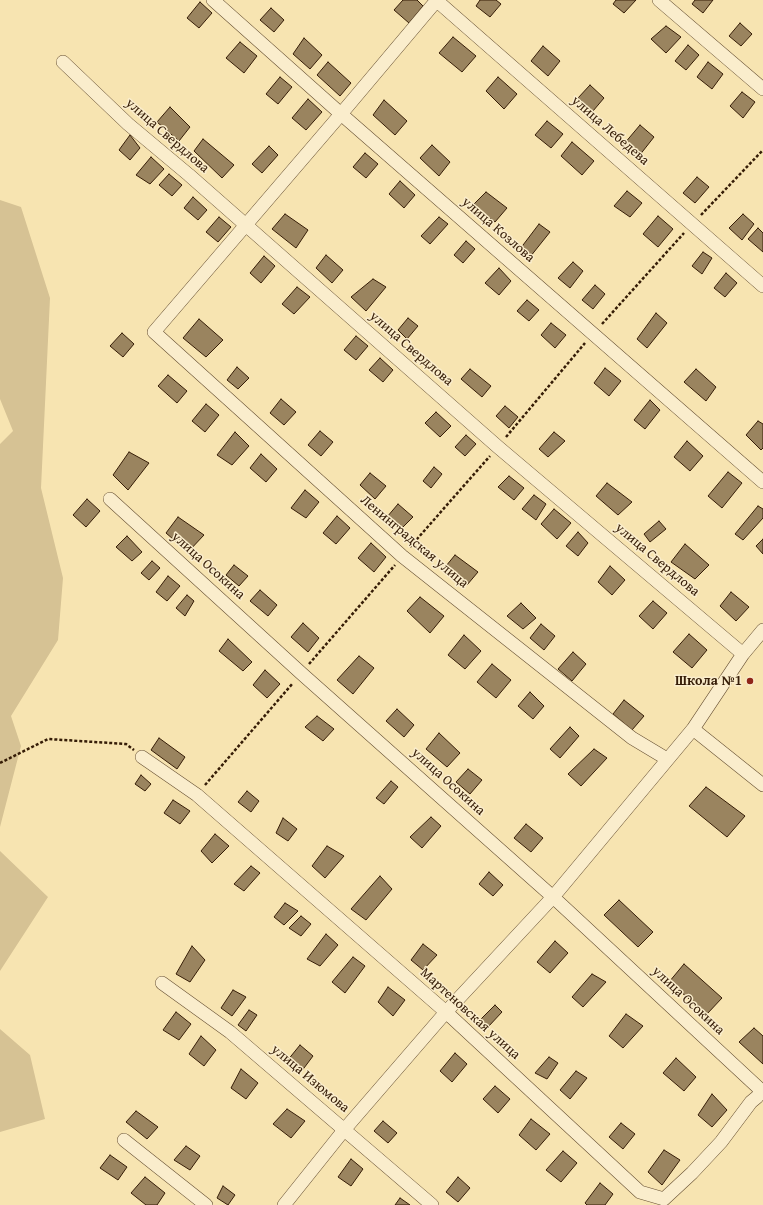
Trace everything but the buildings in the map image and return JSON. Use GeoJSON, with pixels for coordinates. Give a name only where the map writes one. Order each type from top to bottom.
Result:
{"type":"FeatureCollection","features":[{"type":"Feature","properties":{"kind":"street","name":"улица Козлова"},"geometry":{"type":"LineString","coordinates":[[213,0],[341,114],[763,482]]}},
{"type":"Feature","properties":{"kind":"street"},"geometry":{"type":"LineString","coordinates":[[246,225],[437,0]]}},
{"type":"Feature","properties":{"kind":"street","name":"улица Лебедева"},"geometry":{"type":"LineString","coordinates":[[437,0],[763,286]]}},
{"type":"Feature","properties":{"kind":"street"},"geometry":{"type":"LineString","coordinates":[[659,0],[763,89]]}},
{"type":"Feature","properties":{"kind":"street","name":"улица Свердлова"},"geometry":{"type":"LineString","coordinates":[[63,62],[128,124],[246,225],[498,447],[743,654]]}},
{"type":"Feature","properties":{"kind":"street","name":"Ленинградская улица"},"geometry":{"type":"LineString","coordinates":[[246,225],[154,332],[402,556],[632,738],[667,759]]}},
{"type":"Feature","properties":{"kind":"street","name":"улица Осокина"},"geometry":{"type":"LineString","coordinates":[[110,499],[301,673],[553,897],[762,1091]]}},
{"type":"Feature","properties":{"kind":"street"},"geometry":{"type":"LineString","coordinates":[[284,1205],[344,1130],[446,1012],[553,897],[693,729],[743,654],[763,630]]}},
{"type":"Feature","properties":{"kind":"street"},"geometry":{"type":"LineString","coordinates":[[693,729],[763,785]]}},
{"type":"Feature","properties":{"kind":"street","name":"Мартеновская улица"},"geometry":{"type":"LineString","coordinates":[[142,757],[197,795],[446,1012],[640,1192],[664,1199],[692,1173],[721,1142],[751,1102],[762,1091]]}},
{"type":"Feature","properties":{"kind":"street","name":"улица Изюмова"},"geometry":{"type":"LineString","coordinates":[[162,983],[230,1032],[432,1205]]}},
{"type":"Feature","properties":{"kind":"street"},"geometry":{"type":"LineString","coordinates":[[124,1140],[206,1205]]}},
{"type":"Feature","properties":{"kind":"path"},"geometry":{"type":"LineString","coordinates":[[197,795],[402,556],[498,447],[593,334],[692,224],[763,150]]}},
{"type":"Feature","properties":{"kind":"path"},"geometry":{"type":"LineString","coordinates":[[0,763],[48,738],[126,744],[142,757]]}},
{"type":"Feature","properties":{"kind":"shaded area"},"geometry":{"type":"Polygon","coordinates":[[[0,200],[21,207],[50,298],[41,488],[63,578],[58,640],[11,716],[21,746],[0,827],[0,444],[13,431],[0,399],[0,200]]]}},
{"type":"Feature","properties":{"kind":"shaded area"},"geometry":{"type":"Polygon","coordinates":[[[0,851],[48,897],[0,971],[0,851]]]}},
{"type":"Feature","properties":{"kind":"shaded area"},"geometry":{"type":"Polygon","coordinates":[[[0,1029],[30,1055],[45,1119],[0,1132],[0,1029]]]}},
{"type":"Feature","properties":{"kind":"place","name":"Школа №1"},"geometry":{"type":"Point","coordinates":[750,681]}}]}
